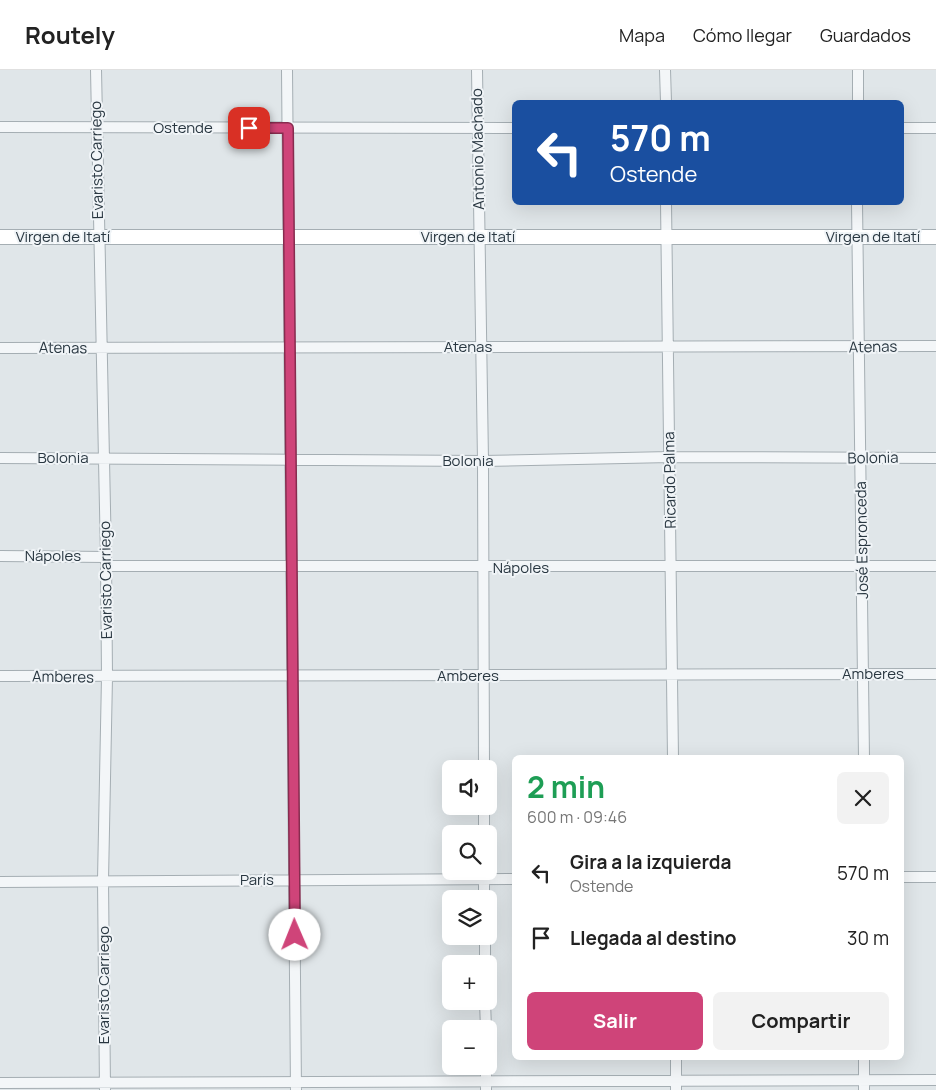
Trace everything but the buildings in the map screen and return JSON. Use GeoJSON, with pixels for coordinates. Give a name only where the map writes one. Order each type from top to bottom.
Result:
{"type":"FeatureCollection","features":[{"type":"Feature","properties":{"kind":"street","name":"Evaristo Carriego"},"geometry":{"type":"LineString","coordinates":[[96,70],[106,561],[107,678],[103,880],[105,1087]]}},
{"type":"Feature","properties":{"kind":"street"},"geometry":{"type":"LineString","coordinates":[[287,70],[296,1086]]}},
{"type":"Feature","properties":{"kind":"street","name":"Antonio Machado"},"geometry":{"type":"LineString","coordinates":[[477,70],[483,461],[484,760]]}},
{"type":"Feature","properties":{"kind":"street"},"geometry":{"type":"LineString","coordinates":[[665,70],[666,100]]}},
{"type":"Feature","properties":{"kind":"street"},"geometry":{"type":"LineString","coordinates":[[858,70],[858,100]]}},
{"type":"Feature","properties":{"kind":"street","name":"Ostende"},"geometry":{"type":"LineString","coordinates":[[0,128],[512,128]]}},
{"type":"Feature","properties":{"kind":"street"},"geometry":{"type":"LineString","coordinates":[[904,128],[936,128]]}},
{"type":"Feature","properties":{"kind":"street","name":"Ricardo Palma"},"geometry":{"type":"LineString","coordinates":[[666,205],[673,755]]}},
{"type":"Feature","properties":{"kind":"street","name":"José Espronceda"},"geometry":{"type":"LineString","coordinates":[[857,205],[862,459],[864,755]]}},
{"type":"Feature","properties":{"kind":"street","name":"Virgen de Itatí"},"geometry":{"type":"LineString","coordinates":[[0,237],[936,237]]}},
{"type":"Feature","properties":{"kind":"street","name":"Atenas"},"geometry":{"type":"LineString","coordinates":[[0,348],[288,349],[481,346],[668,348],[936,346]]}},
{"type":"Feature","properties":{"kind":"street","name":"Bolonia"},"geometry":{"type":"LineString","coordinates":[[0,458],[290,458],[483,461],[670,457],[936,458]]}},
{"type":"Feature","properties":{"kind":"street","name":"Nápoles"},"geometry":{"type":"LineString","coordinates":[[0,556],[292,566],[483,568],[936,566]]}},
{"type":"Feature","properties":{"kind":"street","name":"Amberes"},"geometry":{"type":"LineString","coordinates":[[0,676],[107,678],[672,673],[936,674]]}},
{"type":"Feature","properties":{"kind":"street","name":"París"},"geometry":{"type":"LineString","coordinates":[[0,882],[442,876]]}},
{"type":"Feature","properties":{"kind":"street","name":"París"},"geometry":{"type":"LineString","coordinates":[[497,877],[512,879]]}},
{"type":"Feature","properties":{"kind":"street"},"geometry":{"type":"LineString","coordinates":[[904,878],[936,877]]}},
{"type":"Feature","properties":{"kind":"street"},"geometry":{"type":"LineString","coordinates":[[676,1060],[676,1085]]}},
{"type":"Feature","properties":{"kind":"street"},"geometry":{"type":"LineString","coordinates":[[864,1060],[864,1085]]}},
{"type":"Feature","properties":{"kind":"street"},"geometry":{"type":"LineString","coordinates":[[0,1083],[105,1087],[864,1085],[936,1080]]}},
{"type":"Feature","properties":{"kind":"route"},"geometry":{"type":"LineString","coordinates":[[249,128],[288,128],[288,349],[295,935]]}}]}
